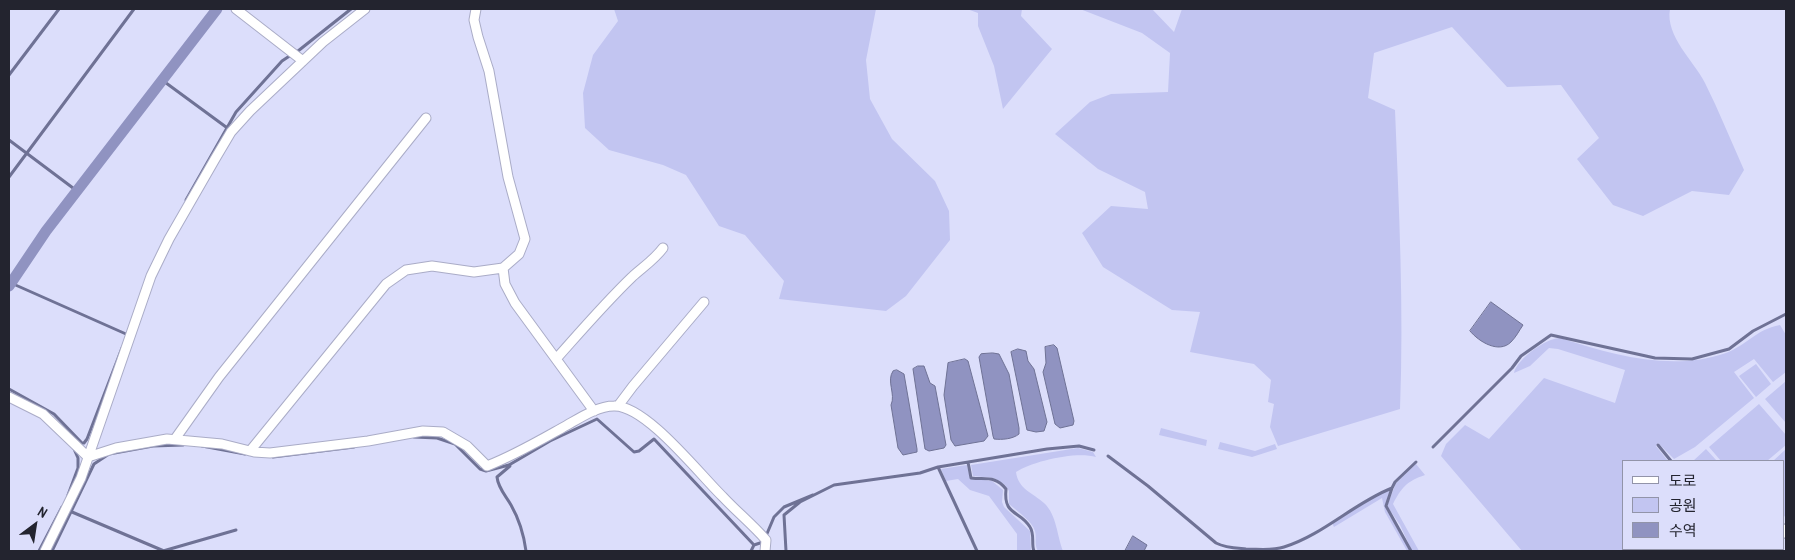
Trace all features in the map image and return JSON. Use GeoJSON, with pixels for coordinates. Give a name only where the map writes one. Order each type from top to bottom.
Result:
{"type":"FeatureCollection","features":[{"type":"Feature","properties":{"kind":"street"},"geometry":{"type":"LineString","coordinates":[[236,9],[304,61]]}},
{"type":"Feature","properties":{"kind":"street"},"geometry":{"type":"LineString","coordinates":[[45,551],[81,478],[152,276],[169,238],[231,132],[250,111],[322,42],[365,9]]}},
{"type":"Feature","properties":{"kind":"street"},"geometry":{"type":"LineString","coordinates":[[250,451],[386,284],[406,270],[432,266],[474,272],[503,268],[519,254],[525,239],[508,177],[489,71],[474,20],[476,9]]}},
{"type":"Feature","properties":{"kind":"street"},"geometry":{"type":"LineString","coordinates":[[175,439],[219,377],[426,118]]}},
{"type":"Feature","properties":{"kind":"street"},"geometry":{"type":"LineString","coordinates":[[556,359],[634,275],[653,261],[663,248]]}},
{"type":"Feature","properties":{"kind":"street"},"geometry":{"type":"LineString","coordinates":[[503,268],[505,284],[515,304],[594,410]]}},
{"type":"Feature","properties":{"kind":"street"},"geometry":{"type":"LineString","coordinates":[[618,406],[704,302]]}},
{"type":"Feature","properties":{"kind":"street"},"geometry":{"type":"LineString","coordinates":[[9,397],[43,414],[88,457]]}},
{"type":"Feature","properties":{"kind":"street"},"geometry":{"type":"LineString","coordinates":[[88,457],[116,448],[175,439],[222,444],[250,451],[270,453],[423,431],[443,432],[467,446],[487,466],[507,458],[594,410],[618,406],[626,408],[642,417],[670,441],[723,498],[756,528],[766,540],[765,551]]}},
{"type":"Feature","properties":{"kind":"green space"},"geometry":{"type":"Polygon","coordinates":[[[614,9],[876,9],[866,60],[870,99],[892,139],[935,181],[949,211],[950,240],[906,296],[886,311],[779,299],[784,281],[745,235],[719,226],[686,175],[663,165],[609,150],[585,128],[583,93],[593,55],[618,21],[614,9]]]}},
{"type":"Feature","properties":{"kind":"green space"},"geometry":{"type":"Polygon","coordinates":[[[967,9],[1022,9],[1021,16],[1052,49],[1003,109],[994,66],[978,26],[978,13],[967,9]]]}},
{"type":"Feature","properties":{"kind":"green space"},"geometry":{"type":"Polygon","coordinates":[[[1080,9],[1152,9],[1174,32],[1182,9],[1670,9],[1672,29],[1676,38],[1705,83],[1744,170],[1729,195],[1692,191],[1643,216],[1613,205],[1577,159],[1599,138],[1561,85],[1507,87],[1452,27],[1374,53],[1368,98],[1395,110],[1401,297],[1400,409],[1278,446],[1270,427],[1274,404],[1268,402],[1271,380],[1254,364],[1190,352],[1200,312],[1172,310],[1103,267],[1082,233],[1111,206],[1148,209],[1145,192],[1098,169],[1055,134],[1090,102],[1111,94],[1168,92],[1170,53],[1142,33],[1080,9]]]}},
{"type":"Feature","properties":{"kind":"green space"},"geometry":{"type":"Polygon","coordinates":[[[1780,325],[1786,335],[1786,372],[1773,382],[1754,359],[1734,372],[1754,398],[1695,447],[1674,459],[1658,443],[1656,446],[1667,460],[1622,460],[1622,550],[1739,551],[1522,551],[1441,456],[1446,444],[1465,425],[1489,439],[1544,378],[1615,403],[1625,370],[1558,349],[1549,348],[1530,366],[1514,373],[1520,362],[1533,350],[1554,339],[1560,338],[1642,359],[1684,361],[1705,359],[1726,353],[1771,327],[1780,325]]]}},
{"type":"Feature","properties":{"kind":"green space"},"geometry":{"type":"Polygon","coordinates":[[[1756,364],[1771,384],[1756,397],[1739,376],[1756,364]]]}},
{"type":"Feature","properties":{"kind":"green space"},"geometry":{"type":"Polygon","coordinates":[[[1786,381],[1786,423],[1765,399],[1786,381]]]}},
{"type":"Feature","properties":{"kind":"green space"},"geometry":{"type":"Polygon","coordinates":[[[1759,404],[1786,435],[1786,445],[1768,460],[1720,460],[1709,447],[1759,404]]]}},
{"type":"Feature","properties":{"kind":"green space"},"geometry":{"type":"Polygon","coordinates":[[[1161,428],[1207,440],[1206,446],[1159,435],[1161,428]]]}},
{"type":"Feature","properties":{"kind":"green space"},"geometry":{"type":"Polygon","coordinates":[[[1220,442],[1255,451],[1275,444],[1277,449],[1252,457],[1218,449],[1220,442]]]}},
{"type":"Feature","properties":{"kind":"green space"},"geometry":{"type":"Polygon","coordinates":[[[1078,448],[1093,452],[1096,457],[1077,455],[1055,458],[1033,464],[1016,472],[1017,478],[1023,487],[1044,503],[1052,513],[1063,551],[1038,551],[1036,534],[1033,527],[1024,516],[1009,504],[1009,491],[1005,485],[994,478],[973,476],[971,465],[1078,448]]]}},
{"type":"Feature","properties":{"kind":"green space"},"geometry":{"type":"Polygon","coordinates":[[[1706,449],[1716,460],[1694,460],[1706,449]]]}},
{"type":"Feature","properties":{"kind":"green space"},"geometry":{"type":"Polygon","coordinates":[[[1786,449],[1785,516],[1785,460],[1774,460],[1786,449]]]}},
{"type":"Feature","properties":{"kind":"green space"},"geometry":{"type":"Polygon","coordinates":[[[1416,464],[1425,475],[1405,486],[1393,504],[1419,551],[1412,551],[1400,525],[1387,506],[1396,483],[1416,464]]]}},
{"type":"Feature","properties":{"kind":"green space"},"geometry":{"type":"Polygon","coordinates":[[[967,465],[970,478],[992,481],[1003,490],[1002,502],[1004,507],[1030,531],[1031,551],[1017,551],[1017,534],[989,496],[970,490],[958,479],[946,481],[941,469],[967,465]]]}},
{"type":"Feature","properties":{"kind":"green space"},"geometry":{"type":"Polygon","coordinates":[[[1390,490],[1385,507],[1410,551],[1407,551],[1385,512],[1382,498],[1334,527],[1332,523],[1375,496],[1390,490]]]}},
{"type":"Feature","properties":{"kind":"water"},"geometry":{"type":"Polygon","coordinates":[[[1491,302],[1523,325],[1513,340],[1501,347],[1489,345],[1470,331],[1491,302]]]}},
{"type":"Feature","properties":{"kind":"water"},"geometry":{"type":"Polygon","coordinates":[[[1054,345],[1057,348],[1074,421],[1073,425],[1060,428],[1055,424],[1043,372],[1046,363],[1045,347],[1054,345]]]}},
{"type":"Feature","properties":{"kind":"water"},"geometry":{"type":"Polygon","coordinates":[[[1018,349],[1026,351],[1028,361],[1034,369],[1047,422],[1044,431],[1027,430],[1011,352],[1018,349]]]}},
{"type":"Feature","properties":{"kind":"water"},"geometry":{"type":"Polygon","coordinates":[[[981,354],[999,354],[1009,374],[1019,428],[1019,434],[1007,439],[994,439],[979,357],[981,354]]]}},
{"type":"Feature","properties":{"kind":"water"},"geometry":{"type":"Polygon","coordinates":[[[965,359],[968,361],[988,436],[984,441],[955,446],[951,440],[944,395],[948,363],[965,359]]]}},
{"type":"Feature","properties":{"kind":"water"},"geometry":{"type":"Polygon","coordinates":[[[918,366],[924,366],[930,383],[935,386],[946,445],[944,448],[929,451],[925,449],[913,369],[918,366]]]}},
{"type":"Feature","properties":{"kind":"water"},"geometry":{"type":"Polygon","coordinates":[[[897,370],[904,374],[917,449],[917,452],[903,455],[898,448],[891,405],[890,379],[893,371],[897,370]]]}},
{"type":"Feature","properties":{"kind":"water"},"geometry":{"type":"Polygon","coordinates":[[[1133,536],[1147,545],[1144,551],[1125,551],[1133,536]]]}},
{"type":"Feature","properties":{"kind":"waterway"},"geometry":{"type":"LineString","coordinates":[[9,75],[59,9]]}},
{"type":"Feature","properties":{"kind":"waterway"},"geometry":{"type":"LineString","coordinates":[[9,177],[134,9]]}},
{"type":"Feature","properties":{"kind":"waterway"},"geometry":{"type":"LineString","coordinates":[[9,286],[46,231],[217,9]]}},
{"type":"Feature","properties":{"kind":"waterway"},"geometry":{"type":"LineString","coordinates":[[298,51],[351,9]]}},
{"type":"Feature","properties":{"kind":"waterway"},"geometry":{"type":"LineString","coordinates":[[186,200],[236,112],[282,61],[291,55]]}},
{"type":"Feature","properties":{"kind":"waterway"},"geometry":{"type":"LineString","coordinates":[[162,80],[226,127]]}},
{"type":"Feature","properties":{"kind":"waterway"},"geometry":{"type":"LineString","coordinates":[[9,140],[77,191]]}},
{"type":"Feature","properties":{"kind":"waterway"},"geometry":{"type":"LineString","coordinates":[[11,283],[126,334]]}},
{"type":"Feature","properties":{"kind":"waterway"},"geometry":{"type":"LineString","coordinates":[[1433,447],[1512,368],[1521,356],[1551,335],[1655,358],[1692,359],[1729,349],[1753,331],[1786,314]]}},
{"type":"Feature","properties":{"kind":"waterway"},"geometry":{"type":"LineString","coordinates":[[80,443],[84,443],[87,439],[122,348]]}},
{"type":"Feature","properties":{"kind":"waterway"},"geometry":{"type":"LineString","coordinates":[[9,389],[54,414],[81,442]]}},
{"type":"Feature","properties":{"kind":"waterway"},"geometry":{"type":"LineString","coordinates":[[414,437],[437,438],[455,444],[480,469],[486,471],[509,465],[550,441],[597,419],[634,452],[639,451],[654,439],[754,545]]}},
{"type":"Feature","properties":{"kind":"waterway"},"geometry":{"type":"LineString","coordinates":[[52,551],[94,464],[109,454],[153,446],[183,445]]}},
{"type":"Feature","properties":{"kind":"waterway"},"geometry":{"type":"LineString","coordinates":[[1658,445],[1670,460]]}},
{"type":"Feature","properties":{"kind":"waterway"},"geometry":{"type":"LineString","coordinates":[[202,446],[245,454]]}},
{"type":"Feature","properties":{"kind":"waterway"},"geometry":{"type":"LineString","coordinates":[[786,551],[784,515],[800,502],[834,485],[920,473],[938,467],[1047,449],[1079,446],[1094,450]]}},
{"type":"Feature","properties":{"kind":"waterway"},"geometry":{"type":"LineString","coordinates":[[273,457],[354,447]]}},
{"type":"Feature","properties":{"kind":"waterway"},"geometry":{"type":"LineString","coordinates":[[68,495],[78,468],[78,458],[74,449]]}},
{"type":"Feature","properties":{"kind":"waterway"},"geometry":{"type":"LineString","coordinates":[[1108,456],[1148,486],[1216,543],[1223,546],[1246,549],[1275,549],[1298,542],[1312,535],[1378,494],[1392,488],[1395,482],[1416,462]]}},
{"type":"Feature","properties":{"kind":"waterway"},"geometry":{"type":"LineString","coordinates":[[968,462],[971,478],[994,480],[1006,489],[1007,504],[1030,527],[1034,551]]}},
{"type":"Feature","properties":{"kind":"waterway"},"geometry":{"type":"LineString","coordinates":[[510,466],[497,477],[516,516],[526,551]]}},
{"type":"Feature","properties":{"kind":"waterway"},"geometry":{"type":"LineString","coordinates":[[938,467],[977,551]]}},
{"type":"Feature","properties":{"kind":"waterway"},"geometry":{"type":"LineString","coordinates":[[1392,488],[1386,506],[1411,551]]}},
{"type":"Feature","properties":{"kind":"waterway"},"geometry":{"type":"LineString","coordinates":[[766,536],[774,517],[784,507],[813,495]]}},
{"type":"Feature","properties":{"kind":"waterway"},"geometry":{"type":"LineString","coordinates":[[39,551],[62,507]]}},
{"type":"Feature","properties":{"kind":"waterway"},"geometry":{"type":"LineString","coordinates":[[72,512],[164,551]]}},
{"type":"Feature","properties":{"kind":"waterway"},"geometry":{"type":"LineString","coordinates":[[163,551],[236,530]]}},
{"type":"Feature","properties":{"kind":"waterway"},"geometry":{"type":"LineString","coordinates":[[751,551],[754,545],[763,542]]}}]}
